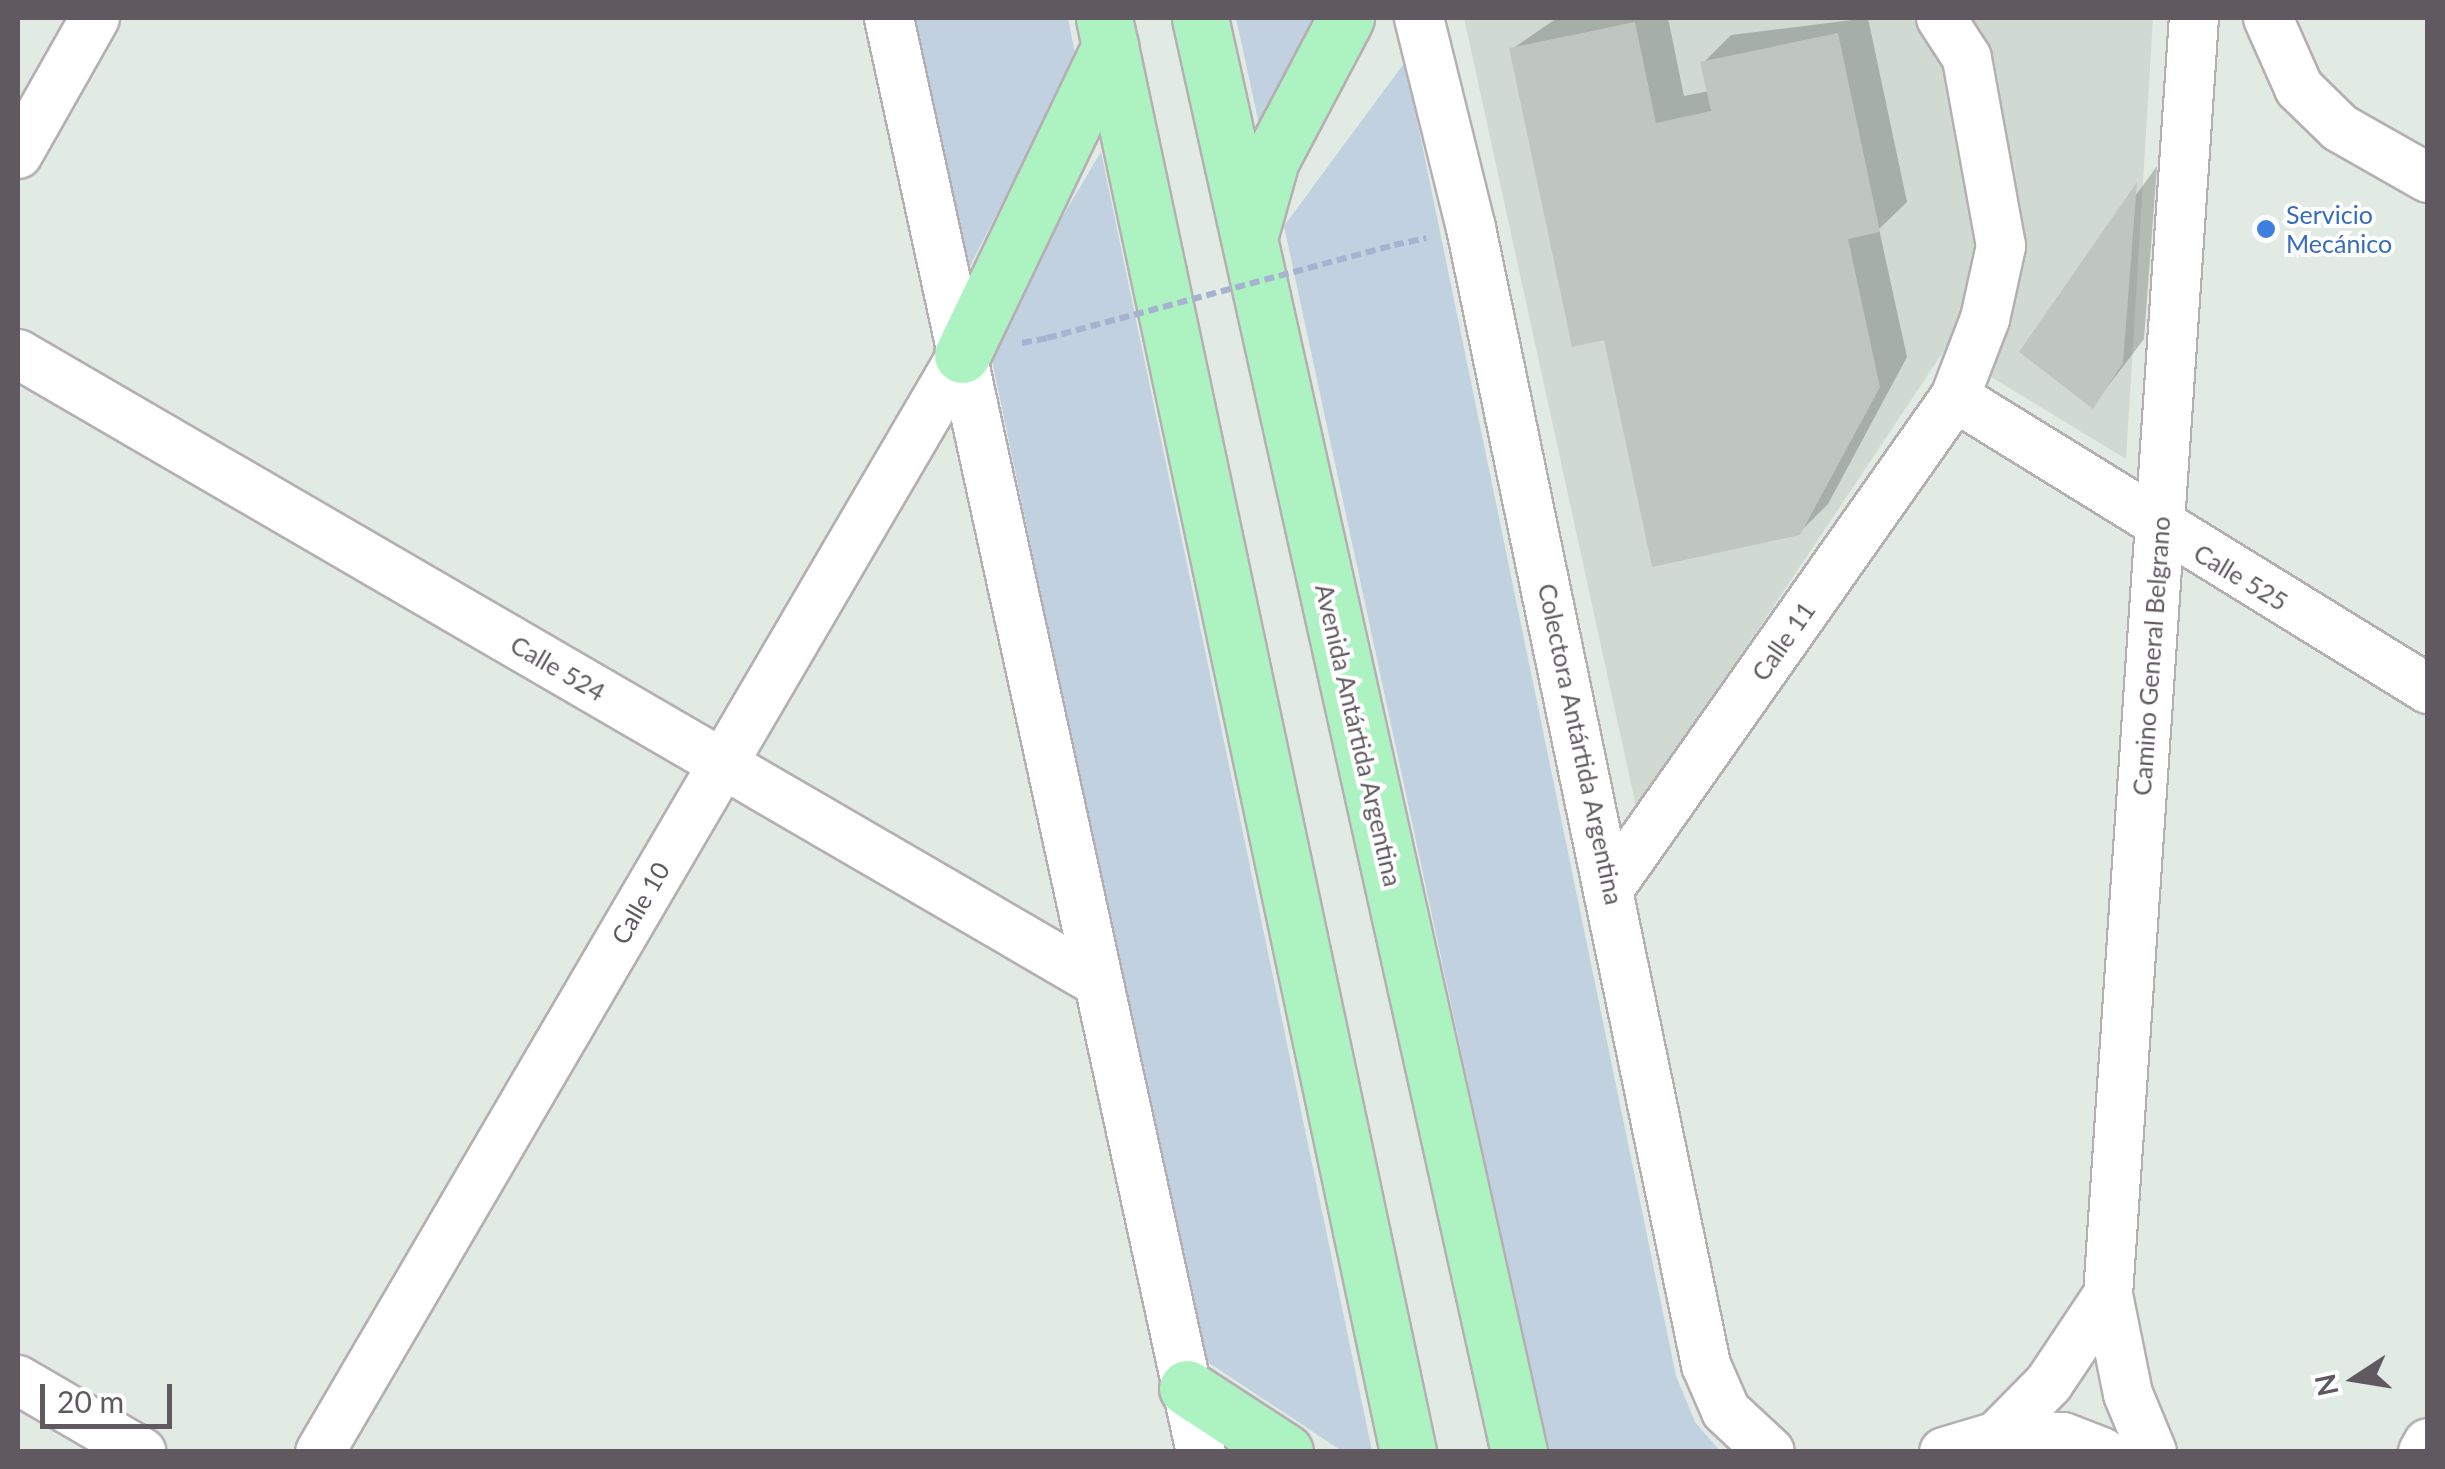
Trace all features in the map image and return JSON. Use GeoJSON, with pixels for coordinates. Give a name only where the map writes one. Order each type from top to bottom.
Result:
{"type":"FeatureCollection","features":[{"type":"Feature","properties":{"kind":"main road","name":"Avenida Antártida Argentina"},"geometry":{"type":"LineString","coordinates":[[1200,18],[1519,1452]]}},
{"type":"Feature","properties":{"kind":"main road"},"geometry":{"type":"LineString","coordinates":[[1248,239],[1271,160],[1346,18]]}},
{"type":"Feature","properties":{"kind":"main road"},"geometry":{"type":"LineString","coordinates":[[962,355],[1107,32]]}},
{"type":"Feature","properties":{"kind":"main road"},"geometry":{"type":"LineString","coordinates":[[1107,32],[1408,1452]]}},
{"type":"Feature","properties":{"kind":"main road"},"geometry":{"type":"LineString","coordinates":[[1187,1388],[1286,1452]]}},
{"type":"Feature","properties":{"kind":"street"},"geometry":{"type":"LineString","coordinates":[[18,154],[95,18]]}},
{"type":"Feature","properties":{"kind":"street"},"geometry":{"type":"LineString","coordinates":[[889,18],[1201,1452]]}},
{"type":"Feature","properties":{"kind":"street","name":"Calle 11"},"geometry":{"type":"LineString","coordinates":[[1611,886],[1955,396],[2001,246],[1967,58],[1941,18]]}},
{"type":"Feature","properties":{"kind":"street","name":"Camino General Belgrano"},"geometry":{"type":"LineString","coordinates":[[2152,1452],[2128,1394],[2108,1294],[2194,18]]}},
{"type":"Feature","properties":{"kind":"street","name":"Colectora Antártida Argentina"},"geometry":{"type":"LineString","coordinates":[[1426,19],[1611,886],[1706,1365],[1726,1411],[1770,1452]]}},
{"type":"Feature","properties":{"kind":"street"},"geometry":{"type":"LineString","coordinates":[[2268,19],[2299,88],[2340,128],[2428,178]]}},
{"type":"Feature","properties":{"kind":"street","name":"Calle 524"},"geometry":{"type":"LineString","coordinates":[[18,354],[1098,982]]}},
{"type":"Feature","properties":{"kind":"street","name":"Calle 10"},"geometry":{"type":"LineString","coordinates":[[320,1452],[962,355]]}},
{"type":"Feature","properties":{"kind":"street","name":"Calle 525"},"geometry":{"type":"LineString","coordinates":[[1955,396],[2160,528],[2428,689]]}},
{"type":"Feature","properties":{"kind":"street","name":"Camino General Belgrano"},"geometry":{"type":"LineString","coordinates":[[1998,1436],[2050,1382],[2108,1294]]}},
{"type":"Feature","properties":{"kind":"street"},"geometry":{"type":"LineString","coordinates":[[18,1380],[141,1452]]}},
{"type":"Feature","properties":{"kind":"street"},"geometry":{"type":"LineString","coordinates":[[1944,1452],[1998,1436],[2062,1438],[2102,1452]]}},
{"type":"Feature","properties":{"kind":"street"},"geometry":{"type":"LineString","coordinates":[[2423,1452],[2428,1443]]}},
{"type":"Feature","properties":{"kind":"path"},"geometry":{"type":"LineString","coordinates":[[1047,338],[1394,245]]}},
{"type":"Feature","properties":{"kind":"shaded area"},"geometry":{"type":"Polygon","coordinates":[[[914,18],[1068,18],[1076,58],[968,270],[914,18]]]}},
{"type":"Feature","properties":{"kind":"shaded area"},"geometry":{"type":"Polygon","coordinates":[[[1236,18],[1356,18],[1267,161],[1236,18]]]}},
{"type":"Feature","properties":{"kind":"shaded area"},"geometry":{"type":"Polygon","coordinates":[[[1464,18],[2153,18],[2126,459],[1945,349],[1637,811],[1464,18]]]}},
{"type":"Feature","properties":{"kind":"shaded area"},"geometry":{"type":"Polygon","coordinates":[[[1405,62],[1676,1376],[1695,1422],[1720,1451],[1547,1451],[1284,226],[1405,62]]]}},
{"type":"Feature","properties":{"kind":"shaded area"},"geometry":{"type":"Polygon","coordinates":[[[1101,152],[1372,1451],[1342,1451],[1200,1357],[988,341],[1101,152]]]}},
{"type":"Feature","properties":{"kind":"building"},"geometry":{"type":"Polygon","coordinates":[[[1635,22],[1656,123],[1711,111],[1700,62],[1838,33],[1880,232],[1848,239],[1880,387],[1800,535],[1652,567],[1604,340],[1572,347],[1509,48],[1635,22]]]}},
{"type":"Feature","properties":{"kind":"building"},"geometry":{"type":"Polygon","coordinates":[[[2137,182],[2123,363],[2093,409],[2019,352],[2137,182]]]}},
{"type":"Feature","properties":{"kind":"place","name":"Servicio Mecánico"},"geometry":{"type":"Point","coordinates":[2266,229]}}]}
